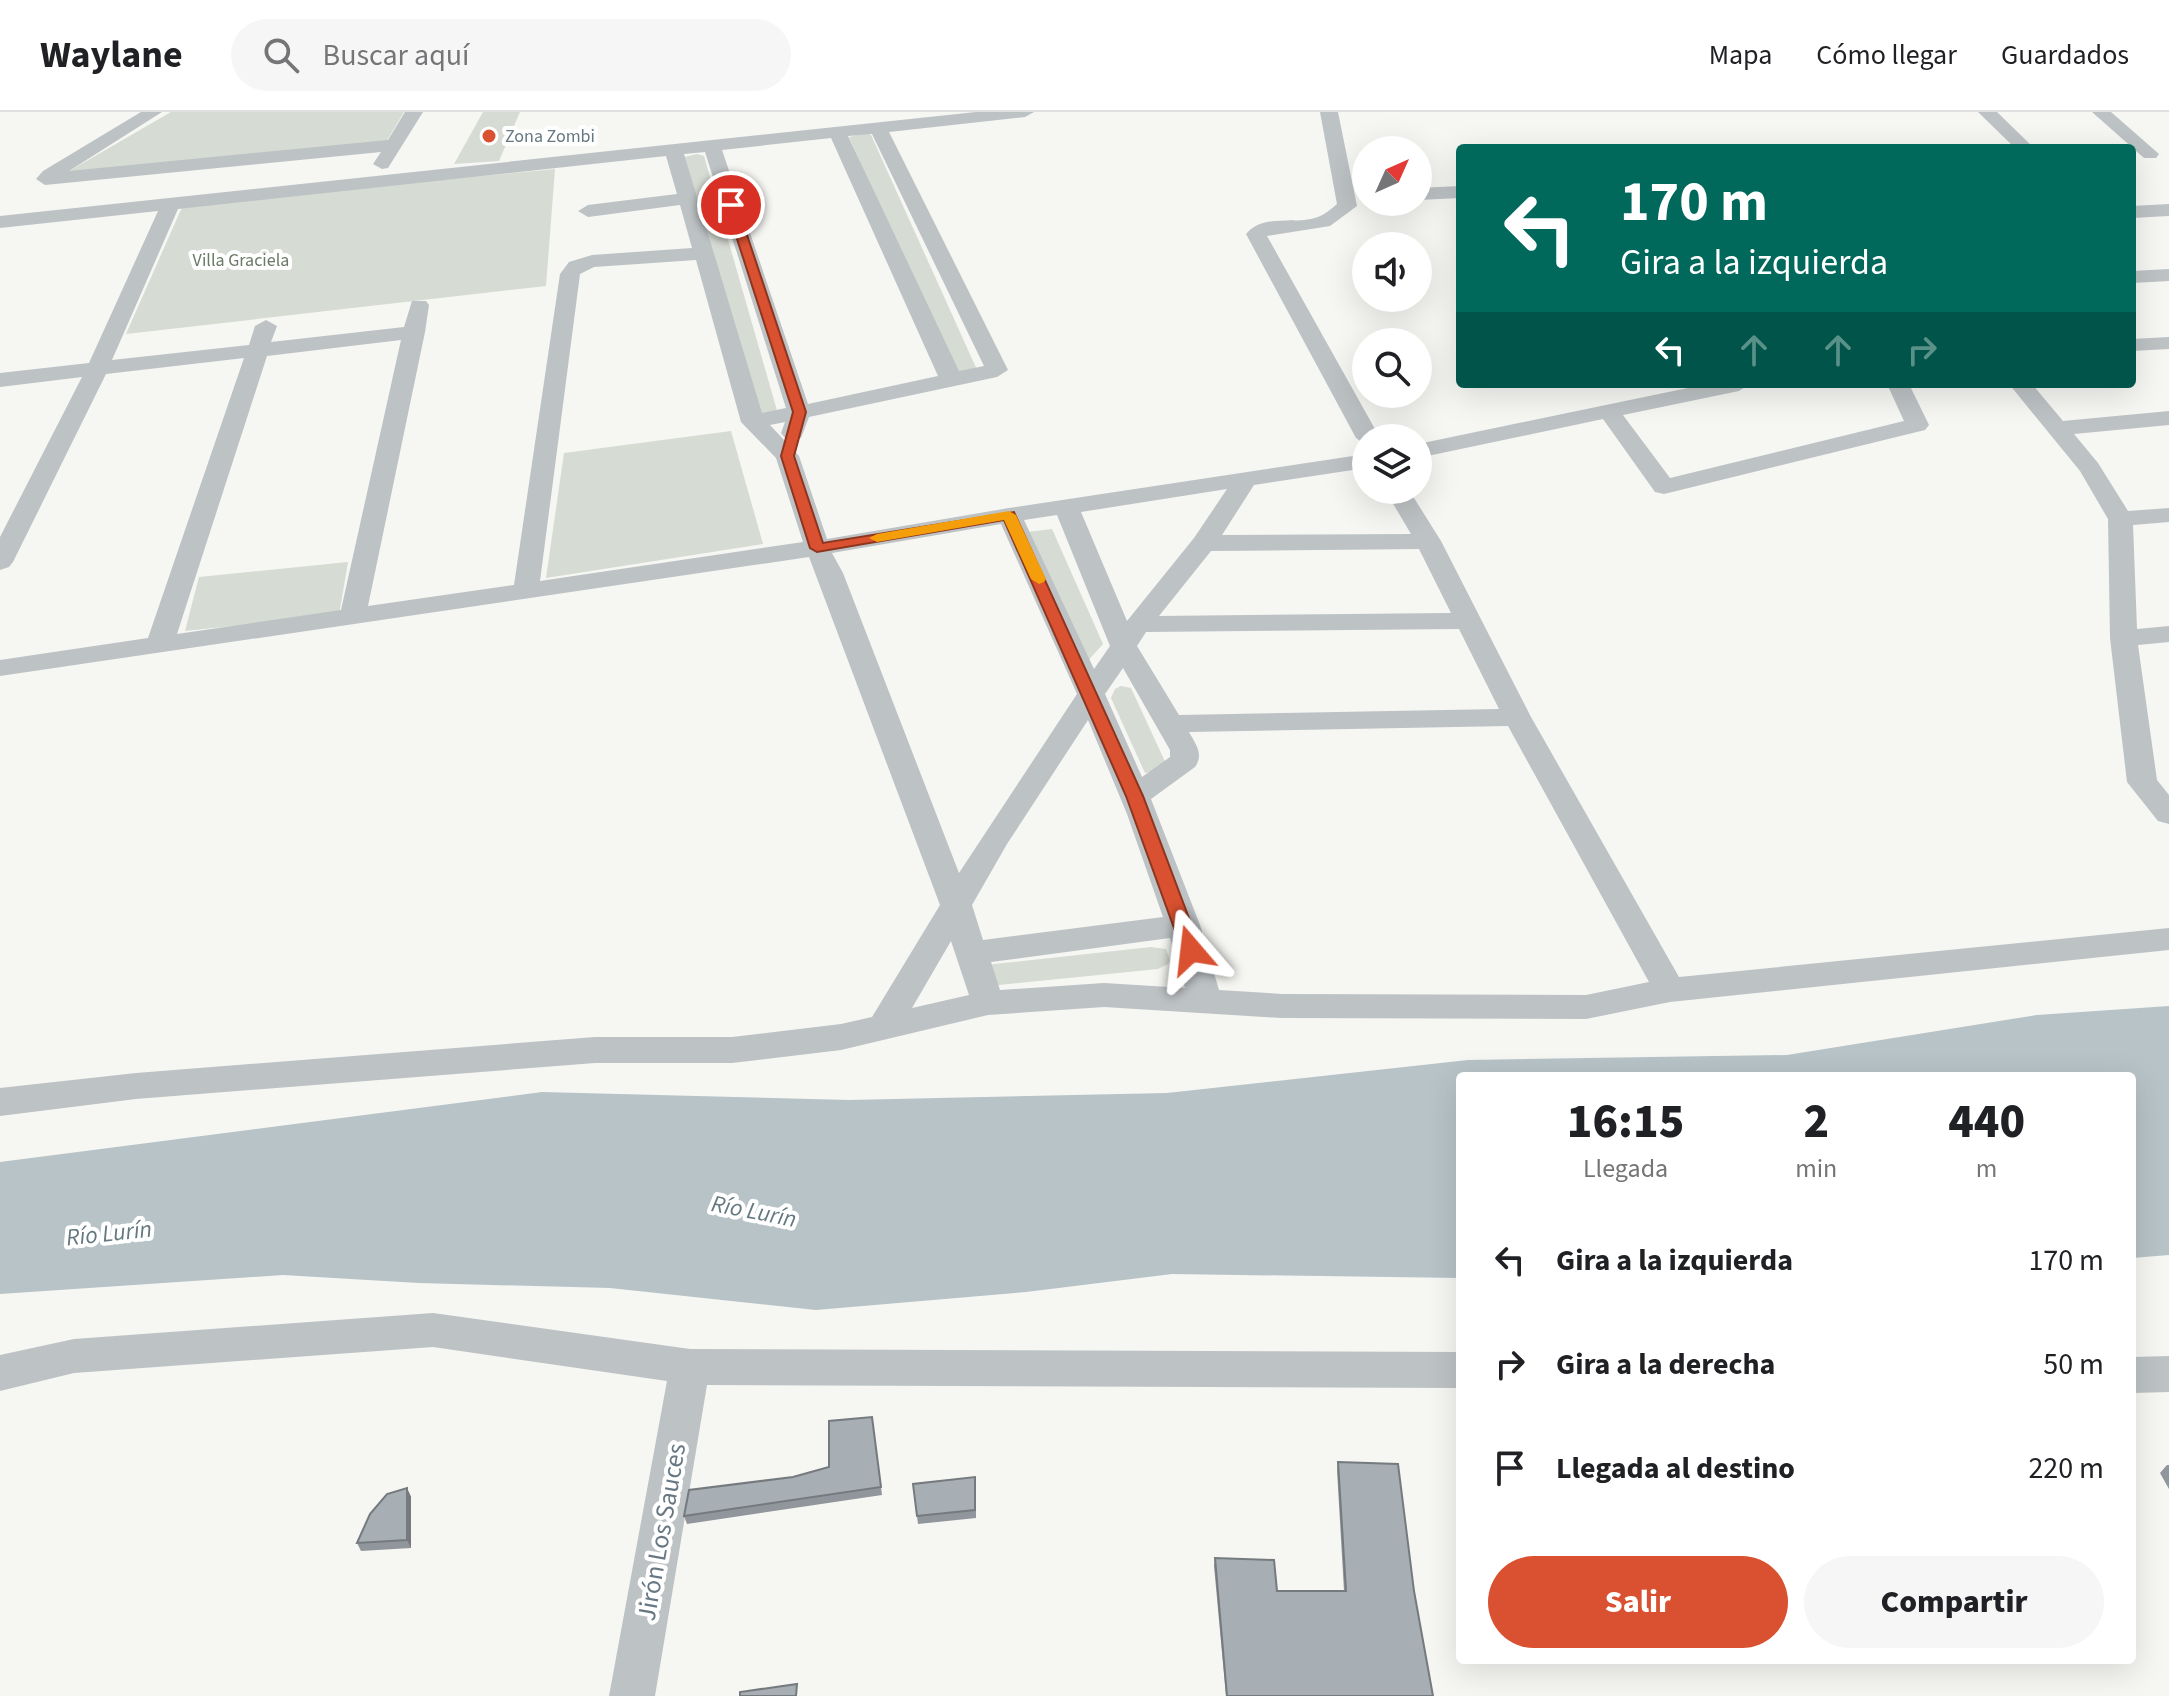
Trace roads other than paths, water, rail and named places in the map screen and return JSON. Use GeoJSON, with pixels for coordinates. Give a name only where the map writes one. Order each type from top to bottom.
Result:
{"type":"FeatureCollection","features":[{"type":"Feature","properties":{"kind":"street"},"geometry":{"type":"LineString","coordinates":[[153,112],[45,179],[394,145]]}},
{"type":"Feature","properties":{"kind":"street"},"geometry":{"type":"LineString","coordinates":[[371,182],[414,112]]}},
{"type":"Feature","properties":{"kind":"street"},"geometry":{"type":"LineString","coordinates":[[0,222],[1025,112]]}},
{"type":"Feature","properties":{"kind":"street"},"geometry":{"type":"LineString","coordinates":[[1329,112],[1352,182]]}},
{"type":"Feature","properties":{"kind":"street"},"geometry":{"type":"LineString","coordinates":[[1987,112],[2021,144]]}},
{"type":"Feature","properties":{"kind":"street"},"geometry":{"type":"LineString","coordinates":[[2101,112],[2150,154]]}},
{"type":"Feature","properties":{"kind":"street"},"geometry":{"type":"LineString","coordinates":[[753,422],[997,370],[878,128]]}},
{"type":"Feature","properties":{"kind":"street"},"geometry":{"type":"LineString","coordinates":[[838,133],[951,379]]}},
{"type":"Feature","properties":{"kind":"street"},"geometry":{"type":"LineString","coordinates":[[712,146],[799,412],[787,456]]}},
{"type":"Feature","properties":{"kind":"street"},"geometry":{"type":"LineString","coordinates":[[674,151],[753,422],[787,456],[817,548],[830,573],[956,906],[988,1003]]}},
{"type":"Feature","properties":{"kind":"street"},"geometry":{"type":"LineString","coordinates":[[1432,193],[1456,192]]}},
{"type":"Feature","properties":{"kind":"street"},"geometry":{"type":"LineString","coordinates":[[588,211],[687,199]]}},
{"type":"Feature","properties":{"kind":"street"},"geometry":{"type":"LineString","coordinates":[[1352,202],[1330,219],[1317,224],[1268,228],[1256,234],[1360,424]]}},
{"type":"Feature","properties":{"kind":"street"},"geometry":{"type":"LineString","coordinates":[[0,562],[98,368],[171,203]]}},
{"type":"Feature","properties":{"kind":"street"},"geometry":{"type":"LineString","coordinates":[[2136,212],[2169,210]]}},
{"type":"Feature","properties":{"kind":"street"},"geometry":{"type":"LineString","coordinates":[[526,591],[570,274],[576,266],[592,261],[703,253]]}},
{"type":"Feature","properties":{"kind":"street"},"geometry":{"type":"LineString","coordinates":[[2136,277],[2169,275]]}},
{"type":"Feature","properties":{"kind":"street"},"geometry":{"type":"LineString","coordinates":[[353,616],[419,305]]}},
{"type":"Feature","properties":{"kind":"street"},"geometry":{"type":"LineString","coordinates":[[160,644],[266,326]]}},
{"type":"Feature","properties":{"kind":"street"},"geometry":{"type":"LineString","coordinates":[[0,380],[414,332]]}},
{"type":"Feature","properties":{"kind":"street"},"geometry":{"type":"LineString","coordinates":[[2136,345],[2169,343]]}},
{"type":"Feature","properties":{"kind":"street"},"geometry":{"type":"LineString","coordinates":[[1432,448],[1721,388]]}},
{"type":"Feature","properties":{"kind":"street"},"geometry":{"type":"LineString","coordinates":[[1610,413],[1664,487],[1917,425],[1900,388]]}},
{"type":"Feature","properties":{"kind":"street"},"geometry":{"type":"LineString","coordinates":[[2023,388],[2090,468],[2120,519],[2124,638],[2142,782],[2169,816],[2169,826]]}},
{"type":"Feature","properties":{"kind":"street"},"geometry":{"type":"LineString","coordinates":[[2058,428],[2169,418]]}},
{"type":"Feature","properties":{"kind":"street"},"geometry":{"type":"LineString","coordinates":[[0,668],[817,548],[1009,515],[1352,463]]}},
{"type":"Feature","properties":{"kind":"street"},"geometry":{"type":"LineString","coordinates":[[884,1027],[993,842],[1131,634],[1204,543],[1247,478]]}},
{"type":"Feature","properties":{"kind":"street"},"geometry":{"type":"LineString","coordinates":[[1406,504],[1428,541],[1517,717],[1670,990]]}},
{"type":"Feature","properties":{"kind":"street"},"geometry":{"type":"LineString","coordinates":[[1066,506],[1185,750],[1185,761],[1134,796]]}},
{"type":"Feature","properties":{"kind":"street"},"geometry":{"type":"LineString","coordinates":[[1009,515],[1092,695],[1134,796],[1184,925],[1205,1000]]}},
{"type":"Feature","properties":{"kind":"street"},"geometry":{"type":"LineString","coordinates":[[2120,519],[2169,515]]}},
{"type":"Feature","properties":{"kind":"street"},"geometry":{"type":"LineString","coordinates":[[1204,543],[1428,541]]}},
{"type":"Feature","properties":{"kind":"street"},"geometry":{"type":"LineString","coordinates":[[1131,634],[1467,621]]}},
{"type":"Feature","properties":{"kind":"street"},"geometry":{"type":"LineString","coordinates":[[2124,638],[2169,634]]}},
{"type":"Feature","properties":{"kind":"street"},"geometry":{"type":"LineString","coordinates":[[1172,724],[1517,717]]}},
{"type":"Feature","properties":{"kind":"street"},"geometry":{"type":"LineString","coordinates":[[971,953],[1184,925]]}},
{"type":"Feature","properties":{"kind":"street"},"geometry":{"type":"LineString","coordinates":[[0,1102],[136,1086],[595,1050],[732,1050],[841,1037],[988,1003],[1104,995],[1282,1006],[1586,1007],[1670,990],[2169,939]]}},
{"type":"Feature","properties":{"kind":"street"},"geometry":{"type":"LineString","coordinates":[[0,1373],[74,1356],[433,1330],[690,1367],[1456,1370]]}},
{"type":"Feature","properties":{"kind":"street","name":"Jirón Los Sauces"},"geometry":{"type":"LineString","coordinates":[[632,1696],[690,1367]]}},
{"type":"Feature","properties":{"kind":"street"},"geometry":{"type":"LineString","coordinates":[[2136,1375],[2169,1374]]}},
{"type":"Feature","properties":{"kind":"water","name":"Río Lurín"},"geometry":{"type":"Polygon","coordinates":[[[2169,1006],[2169,1255],[2136,1258],[2136,1072],[1456,1072],[1456,1278],[1172,1274],[1026,1292],[816,1310],[610,1288],[419,1283],[283,1275],[0,1294],[0,1162],[542,1092],[849,1100],[1167,1093],[1468,1060],[1787,1055],[2037,1015],[2169,1006]]]}},
{"type":"Feature","properties":{"kind":"place","name":"Zona Zombi"},"geometry":{"type":"Point","coordinates":[489,136]}},
{"type":"Feature","properties":{"kind":"park label","name":"Villa Graciela"},"geometry":{"type":"Point","coordinates":[241,260]}}]}
